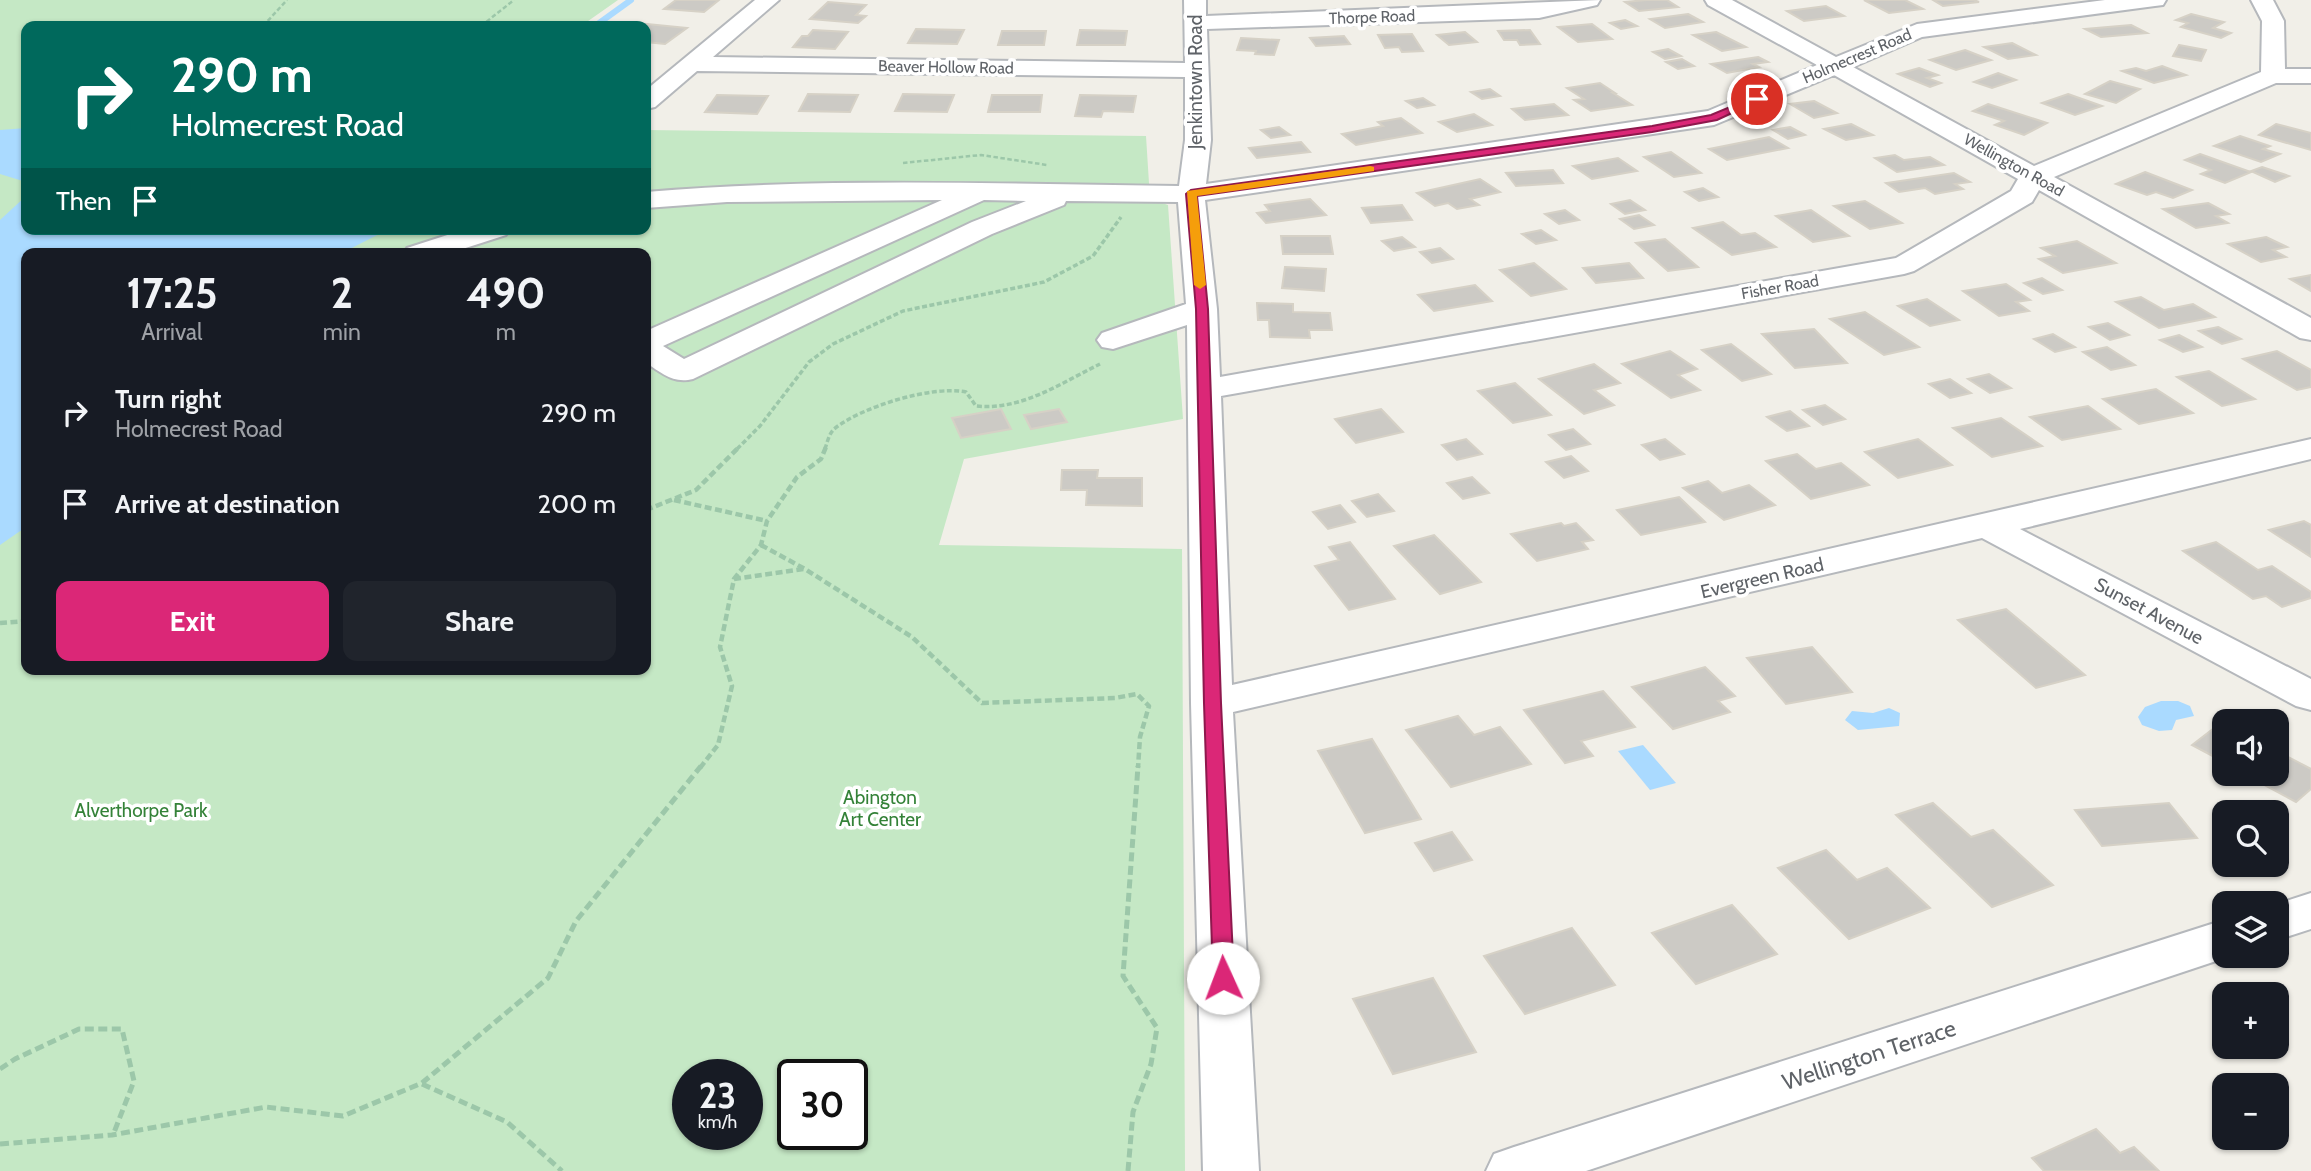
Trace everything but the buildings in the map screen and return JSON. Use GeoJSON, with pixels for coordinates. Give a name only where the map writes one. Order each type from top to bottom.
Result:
{"type":"FeatureCollection","features":[{"type":"Feature","properties":{"kind":"street"},"geometry":{"type":"LineString","coordinates":[[651,98],[768,0]]}},
{"type":"Feature","properties":{"kind":"street","name":"Thorpe Road"},"geometry":{"type":"LineString","coordinates":[[1195,11],[1539,11],[1589,0]]}},
{"type":"Feature","properties":{"kind":"street","name":"Wellington Road"},"geometry":{"type":"LineString","coordinates":[[1716,0],[2311,331]]}},
{"type":"Feature","properties":{"kind":"street","name":"Holmecrest Road"},"geometry":{"type":"LineString","coordinates":[[651,200],[727,194],[987,191],[1191,194],[1714,118],[1917,31],[2155,0]]}},
{"type":"Feature","properties":{"kind":"street"},"geometry":{"type":"LineString","coordinates":[[2262,0],[2273,21],[2273,76]]}},
{"type":"Feature","properties":{"kind":"street","name":"Jenkintown Road"},"geometry":{"type":"LineString","coordinates":[[1195,11],[1198,140],[1191,194],[1202,309],[1212,703],[1231,1171]]}},
{"type":"Feature","properties":{"kind":"street","name":"Beaver Hollow Road"},"geometry":{"type":"LineString","coordinates":[[693,64],[1198,70]]}},
{"type":"Feature","properties":{"kind":"street","name":"Fisher Road"},"geometry":{"type":"LineString","coordinates":[[1205,390],[1904,265],[2022,196],[2033,176],[2273,76],[2311,76]]}},
{"type":"Feature","properties":{"kind":"street"},"geometry":{"type":"LineString","coordinates":[[651,340],[987,191]]}},
{"type":"Feature","properties":{"kind":"street"},"geometry":{"type":"LineString","coordinates":[[651,352],[682,372],[982,228],[1074,191]]}},
{"type":"Feature","properties":{"kind":"street"},"geometry":{"type":"LineString","coordinates":[[436,248],[477,235]]}},
{"type":"Feature","properties":{"kind":"street"},"geometry":{"type":"LineString","coordinates":[[1113,340],[1202,309]]}},
{"type":"Feature","properties":{"kind":"street","name":"Evergreen Road"},"geometry":{"type":"LineString","coordinates":[[1212,703],[2311,449]]}},
{"type":"Feature","properties":{"kind":"street","name":"Sunset Avenue"},"geometry":{"type":"LineString","coordinates":[[1987,526],[2311,695]]}},
{"type":"Feature","properties":{"kind":"street"},"geometry":{"type":"LineString","coordinates":[[2289,918],[2311,911]]}},
{"type":"Feature","properties":{"kind":"street","name":"Wellington Terrace"},"geometry":{"type":"LineString","coordinates":[[1514,1171],[2212,943]]}},
{"type":"Feature","properties":{"kind":"path"},"geometry":{"type":"LineString","coordinates":[[268,21],[288,0]]}},
{"type":"Feature","properties":{"kind":"path"},"geometry":{"type":"LineString","coordinates":[[487,21],[514,0]]}},
{"type":"Feature","properties":{"kind":"path"},"geometry":{"type":"LineString","coordinates":[[0,1144],[112,1135],[266,1107],[342,1116],[422,1083],[548,978],[576,921],[718,745],[732,687],[720,647],[734,579],[761,545],[767,521],[797,477],[821,459],[832,431],[856,416],[918,393],[951,389],[966,391],[976,406],[986,409],[1018,403],[1109,360],[1113,340]]}},
{"type":"Feature","properties":{"kind":"path"},"geometry":{"type":"LineString","coordinates":[[673,499],[767,521]]}},
{"type":"Feature","properties":{"kind":"path"},"geometry":{"type":"LineString","coordinates":[[761,545],[805,569],[912,637],[982,703],[1115,698],[1137,694],[1150,706],[1140,737],[1123,976],[1157,1028],[1151,1064],[1133,1112],[1128,1171]]}},
{"type":"Feature","properties":{"kind":"path"},"geometry":{"type":"LineString","coordinates":[[734,579],[805,569]]}},
{"type":"Feature","properties":{"kind":"path"},"geometry":{"type":"LineString","coordinates":[[0,623],[21,621]]}},
{"type":"Feature","properties":{"kind":"path"},"geometry":{"type":"LineString","coordinates":[[0,1069],[15,1059],[79,1030],[122,1029],[134,1081],[112,1135]]}},
{"type":"Feature","properties":{"kind":"path"},"geometry":{"type":"LineString","coordinates":[[422,1083],[507,1122],[562,1171]]}},
{"type":"Feature","properties":{"kind":"green space","name":"Abington Art Center"},"geometry":{"type":"Polygon","coordinates":[[[0,0],[618,0],[588,21],[21,21],[21,235],[651,235],[651,130],[1146,136],[1150,199],[1168,205],[1183,419],[964,459],[939,545],[1182,549],[1185,1171],[0,1171],[0,0]]]}},
{"type":"Feature","properties":{"kind":"water"},"geometry":{"type":"Polygon","coordinates":[[[21,128],[21,180],[0,174],[0,130],[21,128]]]}},
{"type":"Feature","properties":{"kind":"water"},"geometry":{"type":"Polygon","coordinates":[[[21,201],[21,235],[377,235],[352,248],[21,248],[21,530],[0,545],[0,220],[21,201]]]}},
{"type":"Feature","properties":{"kind":"water"},"geometry":{"type":"Polygon","coordinates":[[[2161,701],[2178,701],[2190,706],[2194,716],[2176,720],[2172,730],[2159,731],[2142,725],[2138,717],[2145,707],[2161,701]]]}},
{"type":"Feature","properties":{"kind":"water"},"geometry":{"type":"Polygon","coordinates":[[[1889,708],[1900,713],[1899,726],[1858,730],[1845,720],[1852,711],[1873,713],[1889,708]]]}},
{"type":"Feature","properties":{"kind":"water"},"geometry":{"type":"Polygon","coordinates":[[[1643,745],[1676,783],[1650,790],[1618,751],[1643,745]]]}},
{"type":"Feature","properties":{"kind":"waterway"},"geometry":{"type":"LineString","coordinates":[[602,21],[631,0]]}},
{"type":"Feature","properties":{"kind":"slow traffic"},"geometry":{"type":"LineString","coordinates":[[1200,285],[1191,194],[1370,169]]}},
{"type":"Feature","properties":{"kind":"route"},"geometry":{"type":"LineString","coordinates":[[1223,978],[1212,703],[1202,309],[1191,194],[1652,129],[1714,118],[1757,99]]}},
{"type":"Feature","properties":{"kind":"park label","name":"Alverthorpe Park"},"geometry":{"type":"Point","coordinates":[141,810]}}]}
